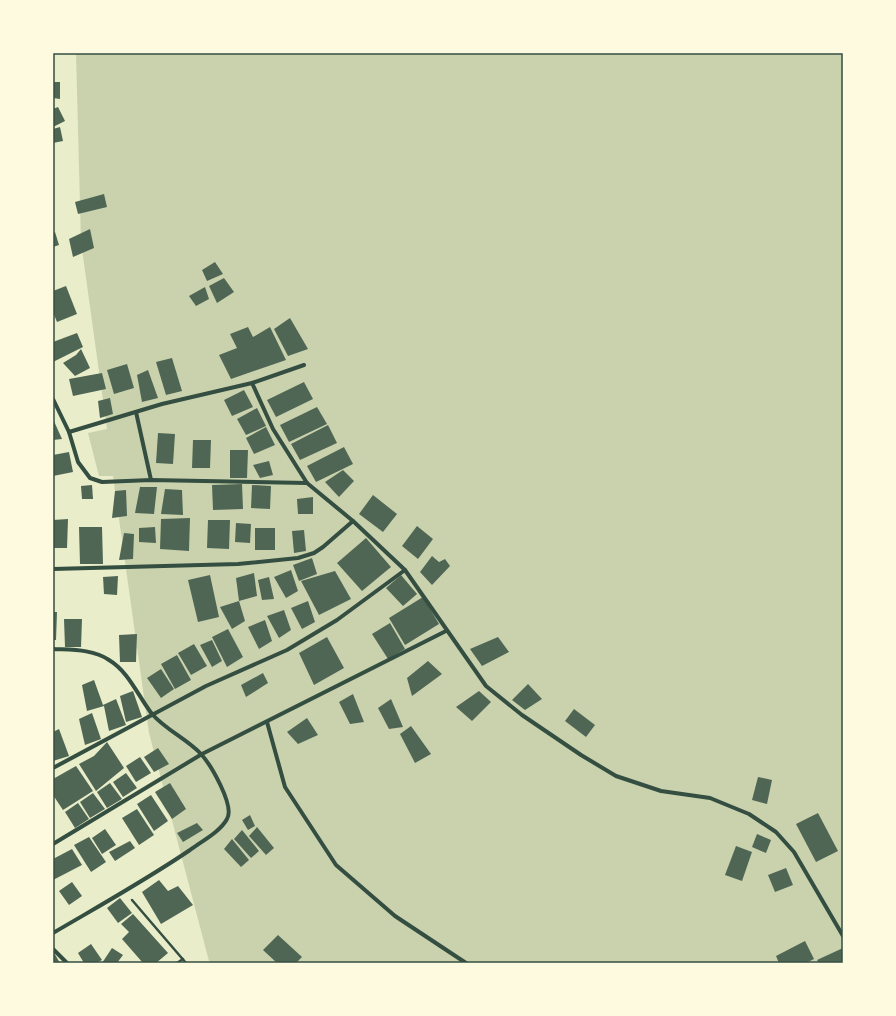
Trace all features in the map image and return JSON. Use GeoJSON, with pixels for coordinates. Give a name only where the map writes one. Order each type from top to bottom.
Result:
{"type":"FeatureCollection","features":[{"type":"Feature","properties":{"kind":"street"},"geometry":{"type":"LineString","coordinates":[[69,432],[104,423],[136,412],[252,383],[304,365]]}},
{"type":"Feature","properties":{"kind":"street"},"geometry":{"type":"LineString","coordinates":[[252,383],[273,429],[307,483],[353,521],[405,570],[446,631],[486,686],[522,715],[581,755],[622,778],[662,791],[710,798],[749,814],[776,832],[794,852],[843,936]]}},
{"type":"Feature","properties":{"kind":"street"},"geometry":{"type":"LineString","coordinates":[[53,399],[69,432],[78,462],[90,478],[102,482],[151,480],[307,483]]}},
{"type":"Feature","properties":{"kind":"street"},"geometry":{"type":"LineString","coordinates":[[136,412],[151,480]]}},
{"type":"Feature","properties":{"kind":"street"},"geometry":{"type":"LineString","coordinates":[[53,569],[238,564],[298,558],[323,547],[353,521]]}},
{"type":"Feature","properties":{"kind":"street"},"geometry":{"type":"LineString","coordinates":[[53,768],[206,686],[287,650],[337,620],[405,570]]}},
{"type":"Feature","properties":{"kind":"street"},"geometry":{"type":"LineString","coordinates":[[53,844],[202,754],[446,631]]}},
{"type":"Feature","properties":{"kind":"street"},"geometry":{"type":"LineString","coordinates":[[53,649],[89,652],[109,660],[128,678],[153,714],[202,754],[227,798],[228,818],[222,826],[204,840],[125,892],[53,933]]}},
{"type":"Feature","properties":{"kind":"street"},"geometry":{"type":"LineString","coordinates":[[267,722],[285,787],[336,865],[395,916],[466,963]]}},
{"type":"Feature","properties":{"kind":"street"},"geometry":{"type":"LineString","coordinates":[[53,950],[67,963]]}},
{"type":"Feature","properties":{"kind":"path"},"geometry":{"type":"LineString","coordinates":[[125,892],[186,963]]}},
{"type":"Feature","properties":{"kind":"path"},"geometry":{"type":"LineString","coordinates":[[177,963],[183,959]]}},
{"type":"Feature","properties":{"kind":"green space"},"geometry":{"type":"Polygon","coordinates":[[[76,53],[843,53],[843,963],[213,963],[209,961],[149,733],[113,476],[99,476],[88,433],[107,429],[81,242],[76,53]]]}},
{"type":"Feature","properties":{"kind":"building"},"geometry":{"type":"Polygon","coordinates":[[[53,82],[60,82],[60,99],[53,98],[53,82]]]}},
{"type":"Feature","properties":{"kind":"building"},"geometry":{"type":"Polygon","coordinates":[[[58,107],[65,121],[53,127],[53,109],[58,107]]]}},
{"type":"Feature","properties":{"kind":"building"},"geometry":{"type":"Polygon","coordinates":[[[60,127],[63,141],[53,143],[53,129],[60,127]]]}},
{"type":"Feature","properties":{"kind":"building"},"geometry":{"type":"Polygon","coordinates":[[[104,194],[107,207],[78,214],[75,202],[104,194]]]}},
{"type":"Feature","properties":{"kind":"building"},"geometry":{"type":"Polygon","coordinates":[[[90,229],[94,248],[73,257],[69,239],[90,229]]]}},
{"type":"Feature","properties":{"kind":"building"},"geometry":{"type":"Polygon","coordinates":[[[55,232],[59,245],[53,247],[53,233],[55,232]]]}},
{"type":"Feature","properties":{"kind":"building"},"geometry":{"type":"Polygon","coordinates":[[[215,262],[223,274],[207,281],[202,270],[215,262]]]}},
{"type":"Feature","properties":{"kind":"building"},"geometry":{"type":"Polygon","coordinates":[[[224,278],[234,292],[217,303],[209,286],[224,278]]]}},
{"type":"Feature","properties":{"kind":"building"},"geometry":{"type":"Polygon","coordinates":[[[66,286],[77,314],[57,322],[53,312],[53,291],[66,286]]]}},
{"type":"Feature","properties":{"kind":"building"},"geometry":{"type":"Polygon","coordinates":[[[205,287],[209,299],[196,306],[189,296],[205,287]]]}},
{"type":"Feature","properties":{"kind":"building"},"geometry":{"type":"Polygon","coordinates":[[[290,318],[308,349],[288,356],[274,329],[290,318]]]}},
{"type":"Feature","properties":{"kind":"building"},"geometry":{"type":"Polygon","coordinates":[[[248,327],[253,337],[270,327],[286,360],[231,379],[219,355],[237,348],[230,334],[248,327]]]}},
{"type":"Feature","properties":{"kind":"building"},"geometry":{"type":"Polygon","coordinates":[[[77,333],[83,347],[53,362],[53,342],[77,333]]]}},
{"type":"Feature","properties":{"kind":"building"},"geometry":{"type":"Polygon","coordinates":[[[81,349],[90,368],[75,376],[63,363],[76,355],[81,349]]]}},
{"type":"Feature","properties":{"kind":"building"},"geometry":{"type":"Polygon","coordinates":[[[172,358],[182,391],[166,395],[156,362],[172,358]]]}},
{"type":"Feature","properties":{"kind":"building"},"geometry":{"type":"Polygon","coordinates":[[[127,364],[134,388],[114,394],[107,370],[127,364]]]}},
{"type":"Feature","properties":{"kind":"building"},"geometry":{"type":"Polygon","coordinates":[[[148,370],[158,398],[142,402],[137,375],[148,370]]]}},
{"type":"Feature","properties":{"kind":"building"},"geometry":{"type":"Polygon","coordinates":[[[102,373],[106,389],[73,396],[69,379],[102,373]]]}},
{"type":"Feature","properties":{"kind":"building"},"geometry":{"type":"Polygon","coordinates":[[[304,382],[313,399],[276,417],[267,400],[304,382]]]}},
{"type":"Feature","properties":{"kind":"building"},"geometry":{"type":"Polygon","coordinates":[[[244,390],[253,407],[232,416],[224,400],[244,390]]]}},
{"type":"Feature","properties":{"kind":"building"},"geometry":{"type":"Polygon","coordinates":[[[110,398],[113,414],[100,418],[98,401],[110,398]]]}},
{"type":"Feature","properties":{"kind":"building"},"geometry":{"type":"Polygon","coordinates":[[[317,407],[327,424],[289,442],[280,425],[317,407]]]}},
{"type":"Feature","properties":{"kind":"building"},"geometry":{"type":"Polygon","coordinates":[[[257,408],[266,426],[246,435],[237,419],[257,408]]]}},
{"type":"Feature","properties":{"kind":"building"},"geometry":{"type":"Polygon","coordinates":[[[53,419],[62,439],[53,440],[53,419]]]}},
{"type":"Feature","properties":{"kind":"building"},"geometry":{"type":"Polygon","coordinates":[[[328,425],[337,443],[300,460],[291,444],[328,425]]]}},
{"type":"Feature","properties":{"kind":"building"},"geometry":{"type":"Polygon","coordinates":[[[266,427],[275,445],[254,454],[246,438],[266,427]]]}},
{"type":"Feature","properties":{"kind":"building"},"geometry":{"type":"Polygon","coordinates":[[[158,433],[175,434],[173,464],[156,463],[158,433]]]}},
{"type":"Feature","properties":{"kind":"building"},"geometry":{"type":"Polygon","coordinates":[[[193,440],[211,440],[210,468],[192,468],[193,440]]]}},
{"type":"Feature","properties":{"kind":"building"},"geometry":{"type":"Polygon","coordinates":[[[344,447],[353,464],[316,482],[307,466],[344,447]]]}},
{"type":"Feature","properties":{"kind":"building"},"geometry":{"type":"Polygon","coordinates":[[[230,450],[248,450],[247,478],[230,478],[230,450]]]}},
{"type":"Feature","properties":{"kind":"building"},"geometry":{"type":"Polygon","coordinates":[[[69,452],[73,472],[53,476],[53,455],[69,452]]]}},
{"type":"Feature","properties":{"kind":"building"},"geometry":{"type":"Polygon","coordinates":[[[269,461],[273,475],[260,478],[253,465],[269,461]]]}},
{"type":"Feature","properties":{"kind":"building"},"geometry":{"type":"Polygon","coordinates":[[[343,470],[354,481],[339,497],[325,482],[343,470]]]}},
{"type":"Feature","properties":{"kind":"building"},"geometry":{"type":"Polygon","coordinates":[[[242,484],[243,509],[213,510],[212,485],[242,484]]]}},
{"type":"Feature","properties":{"kind":"building"},"geometry":{"type":"Polygon","coordinates":[[[92,485],[93,499],[82,499],[81,486],[92,485]]]}},
{"type":"Feature","properties":{"kind":"building"},"geometry":{"type":"Polygon","coordinates":[[[252,485],[271,486],[270,509],[251,508],[252,485]]]}},
{"type":"Feature","properties":{"kind":"building"},"geometry":{"type":"Polygon","coordinates":[[[140,487],[157,487],[154,514],[135,513],[140,487]]]}},
{"type":"Feature","properties":{"kind":"building"},"geometry":{"type":"Polygon","coordinates":[[[165,489],[182,490],[183,515],[161,514],[165,489]]]}},
{"type":"Feature","properties":{"kind":"building"},"geometry":{"type":"Polygon","coordinates":[[[126,490],[127,516],[112,518],[115,491],[126,490]]]}},
{"type":"Feature","properties":{"kind":"building"},"geometry":{"type":"Polygon","coordinates":[[[373,495],[397,514],[383,532],[359,514],[373,495]]]}},
{"type":"Feature","properties":{"kind":"building"},"geometry":{"type":"Polygon","coordinates":[[[313,497],[313,514],[298,514],[297,499],[313,497]]]}},
{"type":"Feature","properties":{"kind":"building"},"geometry":{"type":"Polygon","coordinates":[[[190,518],[189,551],[160,549],[161,519],[190,518]]]}},
{"type":"Feature","properties":{"kind":"building"},"geometry":{"type":"Polygon","coordinates":[[[68,519],[67,548],[53,548],[53,520],[68,519]]]}},
{"type":"Feature","properties":{"kind":"building"},"geometry":{"type":"Polygon","coordinates":[[[208,520],[230,520],[229,549],[207,548],[208,520]]]}},
{"type":"Feature","properties":{"kind":"building"},"geometry":{"type":"Polygon","coordinates":[[[236,523],[251,524],[250,543],[235,542],[236,523]]]}},
{"type":"Feature","properties":{"kind":"building"},"geometry":{"type":"Polygon","coordinates":[[[417,526],[433,539],[418,559],[402,546],[417,526]]]}},
{"type":"Feature","properties":{"kind":"building"},"geometry":{"type":"Polygon","coordinates":[[[79,527],[102,527],[103,564],[80,564],[79,527]]]}},
{"type":"Feature","properties":{"kind":"building"},"geometry":{"type":"Polygon","coordinates":[[[155,527],[156,543],[139,542],[139,528],[155,527]]]}},
{"type":"Feature","properties":{"kind":"building"},"geometry":{"type":"Polygon","coordinates":[[[255,528],[275,528],[275,550],[255,550],[255,528]]]}},
{"type":"Feature","properties":{"kind":"building"},"geometry":{"type":"Polygon","coordinates":[[[304,530],[306,551],[294,553],[292,531],[304,530]]]}},
{"type":"Feature","properties":{"kind":"building"},"geometry":{"type":"Polygon","coordinates":[[[124,533],[134,534],[133,559],[119,560],[124,533]]]}},
{"type":"Feature","properties":{"kind":"building"},"geometry":{"type":"Polygon","coordinates":[[[366,538],[391,567],[362,591],[337,563],[366,538]]]}},
{"type":"Feature","properties":{"kind":"building"},"geometry":{"type":"Polygon","coordinates":[[[432,556],[439,562],[445,559],[450,566],[432,585],[420,572],[432,556]]]}},
{"type":"Feature","properties":{"kind":"building"},"geometry":{"type":"Polygon","coordinates":[[[312,558],[317,574],[299,581],[293,565],[312,558]]]}},
{"type":"Feature","properties":{"kind":"building"},"geometry":{"type":"Polygon","coordinates":[[[291,570],[298,591],[286,598],[274,577],[291,570]]]}},
{"type":"Feature","properties":{"kind":"building"},"geometry":{"type":"Polygon","coordinates":[[[335,571],[351,599],[319,615],[301,581],[335,571]]]}},
{"type":"Feature","properties":{"kind":"building"},"geometry":{"type":"Polygon","coordinates":[[[254,573],[257,596],[239,601],[236,578],[254,573]]]}},
{"type":"Feature","properties":{"kind":"building"},"geometry":{"type":"Polygon","coordinates":[[[210,575],[219,617],[198,622],[188,580],[210,575]]]}},
{"type":"Feature","properties":{"kind":"building"},"geometry":{"type":"Polygon","coordinates":[[[401,575],[417,594],[403,606],[386,588],[401,575]]]}},
{"type":"Feature","properties":{"kind":"building"},"geometry":{"type":"Polygon","coordinates":[[[118,576],[117,595],[104,594],[103,577],[118,576]]]}},
{"type":"Feature","properties":{"kind":"building"},"geometry":{"type":"Polygon","coordinates":[[[269,577],[274,599],[262,600],[258,580],[269,577]]]}},
{"type":"Feature","properties":{"kind":"building"},"geometry":{"type":"Polygon","coordinates":[[[423,597],[439,624],[405,645],[389,618],[423,597]]]}},
{"type":"Feature","properties":{"kind":"building"},"geometry":{"type":"Polygon","coordinates":[[[239,601],[245,621],[232,629],[220,607],[239,601]]]}},
{"type":"Feature","properties":{"kind":"building"},"geometry":{"type":"Polygon","coordinates":[[[308,601],[315,622],[302,629],[291,608],[308,601]]]}},
{"type":"Feature","properties":{"kind":"building"},"geometry":{"type":"Polygon","coordinates":[[[284,610],[291,630],[279,638],[267,616],[284,610]]]}},
{"type":"Feature","properties":{"kind":"building"},"geometry":{"type":"Polygon","coordinates":[[[53,612],[57,612],[56,640],[53,640],[53,612]]]}},
{"type":"Feature","properties":{"kind":"building"},"geometry":{"type":"Polygon","coordinates":[[[64,619],[82,619],[81,647],[65,647],[64,619]]]}},
{"type":"Feature","properties":{"kind":"building"},"geometry":{"type":"Polygon","coordinates":[[[265,620],[272,641],[259,649],[248,627],[265,620]]]}},
{"type":"Feature","properties":{"kind":"building"},"geometry":{"type":"Polygon","coordinates":[[[390,623],[405,649],[388,659],[372,634],[390,623]]]}},
{"type":"Feature","properties":{"kind":"building"},"geometry":{"type":"Polygon","coordinates":[[[228,629],[243,657],[227,667],[212,637],[228,629]]]}},
{"type":"Feature","properties":{"kind":"building"},"geometry":{"type":"Polygon","coordinates":[[[137,634],[136,662],[120,662],[119,635],[137,634]]]}},
{"type":"Feature","properties":{"kind":"building"},"geometry":{"type":"Polygon","coordinates":[[[327,637],[344,668],[314,685],[299,653],[327,637]]]}},
{"type":"Feature","properties":{"kind":"building"},"geometry":{"type":"Polygon","coordinates":[[[498,637],[509,652],[482,666],[470,649],[498,637]]]}},
{"type":"Feature","properties":{"kind":"building"},"geometry":{"type":"Polygon","coordinates":[[[212,640],[222,661],[212,667],[200,645],[212,640]]]}},
{"type":"Feature","properties":{"kind":"building"},"geometry":{"type":"Polygon","coordinates":[[[194,644],[207,666],[191,675],[178,653],[194,644]]]}},
{"type":"Feature","properties":{"kind":"building"},"geometry":{"type":"Polygon","coordinates":[[[177,655],[191,680],[175,689],[161,664],[177,655]]]}},
{"type":"Feature","properties":{"kind":"building"},"geometry":{"type":"Polygon","coordinates":[[[428,661],[442,674],[412,696],[407,678],[428,661]]]}},
{"type":"Feature","properties":{"kind":"building"},"geometry":{"type":"Polygon","coordinates":[[[161,669],[174,689],[161,698],[147,678],[161,669]]]}},
{"type":"Feature","properties":{"kind":"building"},"geometry":{"type":"Polygon","coordinates":[[[263,673],[268,683],[246,697],[241,685],[263,673]]]}},
{"type":"Feature","properties":{"kind":"building"},"geometry":{"type":"Polygon","coordinates":[[[94,680],[103,705],[116,699],[126,725],[109,731],[104,706],[87,711],[82,685],[94,680]]]}},
{"type":"Feature","properties":{"kind":"building"},"geometry":{"type":"Polygon","coordinates":[[[528,684],[542,699],[525,710],[512,700],[528,684]]]}},
{"type":"Feature","properties":{"kind":"building"},"geometry":{"type":"Polygon","coordinates":[[[133,691],[142,717],[126,722],[120,696],[133,691]]]}},
{"type":"Feature","properties":{"kind":"building"},"geometry":{"type":"Polygon","coordinates":[[[479,691],[491,702],[472,721],[456,707],[479,691]]]}},
{"type":"Feature","properties":{"kind":"building"},"geometry":{"type":"Polygon","coordinates":[[[353,694],[364,722],[350,724],[339,702],[353,694]]]}},
{"type":"Feature","properties":{"kind":"building"},"geometry":{"type":"Polygon","coordinates":[[[391,699],[403,727],[389,729],[378,708],[391,699]]]}},
{"type":"Feature","properties":{"kind":"building"},"geometry":{"type":"Polygon","coordinates":[[[574,709],[595,725],[586,737],[565,721],[574,709]]]}},
{"type":"Feature","properties":{"kind":"building"},"geometry":{"type":"Polygon","coordinates":[[[92,713],[101,739],[85,745],[79,719],[92,713]]]}},
{"type":"Feature","properties":{"kind":"building"},"geometry":{"type":"Polygon","coordinates":[[[307,718],[318,735],[298,744],[287,732],[307,718]]]}},
{"type":"Feature","properties":{"kind":"building"},"geometry":{"type":"Polygon","coordinates":[[[411,726],[431,754],[415,763],[400,734],[411,726]]]}},
{"type":"Feature","properties":{"kind":"building"},"geometry":{"type":"Polygon","coordinates":[[[59,729],[69,756],[53,761],[53,732],[59,729]]]}},
{"type":"Feature","properties":{"kind":"building"},"geometry":{"type":"Polygon","coordinates":[[[107,742],[124,768],[96,791],[79,764],[94,756],[107,742]]]}},
{"type":"Feature","properties":{"kind":"building"},"geometry":{"type":"Polygon","coordinates":[[[158,748],[169,764],[154,772],[144,757],[158,748]]]}},
{"type":"Feature","properties":{"kind":"building"},"geometry":{"type":"Polygon","coordinates":[[[140,757],[151,773],[136,782],[126,766],[140,757]]]}},
{"type":"Feature","properties":{"kind":"building"},"geometry":{"type":"Polygon","coordinates":[[[76,766],[93,791],[63,810],[53,795],[53,779],[76,766]]]}},
{"type":"Feature","properties":{"kind":"building"},"geometry":{"type":"Polygon","coordinates":[[[126,773],[137,788],[123,797],[113,782],[126,773]]]}},
{"type":"Feature","properties":{"kind":"building"},"geometry":{"type":"Polygon","coordinates":[[[758,777],[772,780],[767,804],[752,800],[758,777]]]}},
{"type":"Feature","properties":{"kind":"building"},"geometry":{"type":"Polygon","coordinates":[[[110,783],[122,799],[107,808],[97,792],[110,783]]]}},
{"type":"Feature","properties":{"kind":"building"},"geometry":{"type":"Polygon","coordinates":[[[170,783],[186,809],[172,819],[155,792],[170,783]]]}},
{"type":"Feature","properties":{"kind":"building"},"geometry":{"type":"Polygon","coordinates":[[[93,793],[105,809],[90,818],[80,802],[93,793]]]}},
{"type":"Feature","properties":{"kind":"building"},"geometry":{"type":"Polygon","coordinates":[[[151,795],[168,821],[154,831],[137,804],[151,795]]]}},
{"type":"Feature","properties":{"kind":"building"},"geometry":{"type":"Polygon","coordinates":[[[78,803],[89,819],[75,828],[65,812],[78,803]]]}},
{"type":"Feature","properties":{"kind":"building"},"geometry":{"type":"Polygon","coordinates":[[[137,809],[154,835],[139,845],[122,818],[137,809]]]}},
{"type":"Feature","properties":{"kind":"building"},"geometry":{"type":"Polygon","coordinates":[[[818,813],[838,851],[816,862],[796,824],[818,813]]]}},
{"type":"Feature","properties":{"kind":"building"},"geometry":{"type":"Polygon","coordinates":[[[250,815],[255,826],[248,830],[242,820],[250,815]]]}},
{"type":"Feature","properties":{"kind":"building"},"geometry":{"type":"Polygon","coordinates":[[[197,823],[203,830],[183,842],[177,833],[197,823]]]}},
{"type":"Feature","properties":{"kind":"building"},"geometry":{"type":"Polygon","coordinates":[[[257,827],[274,848],[266,855],[249,836],[257,827]]]}},
{"type":"Feature","properties":{"kind":"building"},"geometry":{"type":"Polygon","coordinates":[[[105,829],[116,845],[102,854],[92,838],[105,829]]]}},
{"type":"Feature","properties":{"kind":"building"},"geometry":{"type":"Polygon","coordinates":[[[242,830],[259,851],[251,858],[234,839],[242,830]]]}},
{"type":"Feature","properties":{"kind":"building"},"geometry":{"type":"Polygon","coordinates":[[[757,834],[771,840],[766,853],[752,847],[757,834]]]}},
{"type":"Feature","properties":{"kind":"building"},"geometry":{"type":"Polygon","coordinates":[[[89,837],[106,862],[91,872],[74,845],[89,837]]]}},
{"type":"Feature","properties":{"kind":"building"},"geometry":{"type":"Polygon","coordinates":[[[232,839],[249,860],[241,867],[224,849],[232,839]]]}},
{"type":"Feature","properties":{"kind":"building"},"geometry":{"type":"Polygon","coordinates":[[[130,841],[135,848],[115,861],[109,852],[130,841]]]}},
{"type":"Feature","properties":{"kind":"building"},"geometry":{"type":"Polygon","coordinates":[[[736,846],[752,852],[742,881],[725,875],[736,846]]]}},
{"type":"Feature","properties":{"kind":"building"},"geometry":{"type":"Polygon","coordinates":[[[72,849],[82,865],[53,880],[53,859],[72,849]]]}},
{"type":"Feature","properties":{"kind":"building"},"geometry":{"type":"Polygon","coordinates":[[[786,868],[793,885],[775,892],[768,875],[786,868]]]}},
{"type":"Feature","properties":{"kind":"building"},"geometry":{"type":"Polygon","coordinates":[[[159,880],[168,891],[178,886],[193,905],[161,924],[142,892],[159,880]]]}},
{"type":"Feature","properties":{"kind":"building"},"geometry":{"type":"Polygon","coordinates":[[[72,882],[82,896],[69,905],[59,891],[72,882]]]}},
{"type":"Feature","properties":{"kind":"building"},"geometry":{"type":"Polygon","coordinates":[[[120,898],[132,913],[118,923],[107,908],[120,898]]]}},
{"type":"Feature","properties":{"kind":"building"},"geometry":{"type":"Polygon","coordinates":[[[133,914],[168,953],[156,963],[143,963],[122,939],[129,932],[121,924],[133,914]]]}},
{"type":"Feature","properties":{"kind":"building"},"geometry":{"type":"Polygon","coordinates":[[[278,935],[302,957],[296,963],[277,963],[263,950],[278,935]]]}},
{"type":"Feature","properties":{"kind":"building"},"geometry":{"type":"Polygon","coordinates":[[[805,941],[814,959],[806,963],[779,963],[776,956],[805,941]]]}},
{"type":"Feature","properties":{"kind":"building"},"geometry":{"type":"Polygon","coordinates":[[[91,944],[102,960],[96,963],[84,963],[78,953],[91,944]]]}},
{"type":"Feature","properties":{"kind":"building"},"geometry":{"type":"Polygon","coordinates":[[[112,948],[123,955],[117,963],[102,963],[112,948]]]}},
{"type":"Feature","properties":{"kind":"building"},"geometry":{"type":"Polygon","coordinates":[[[843,948],[843,963],[819,963],[817,960],[843,948]]]}},
{"type":"Feature","properties":{"kind":"building"},"geometry":{"type":"Polygon","coordinates":[[[53,951],[60,963],[53,963],[53,951]]]}}]}
